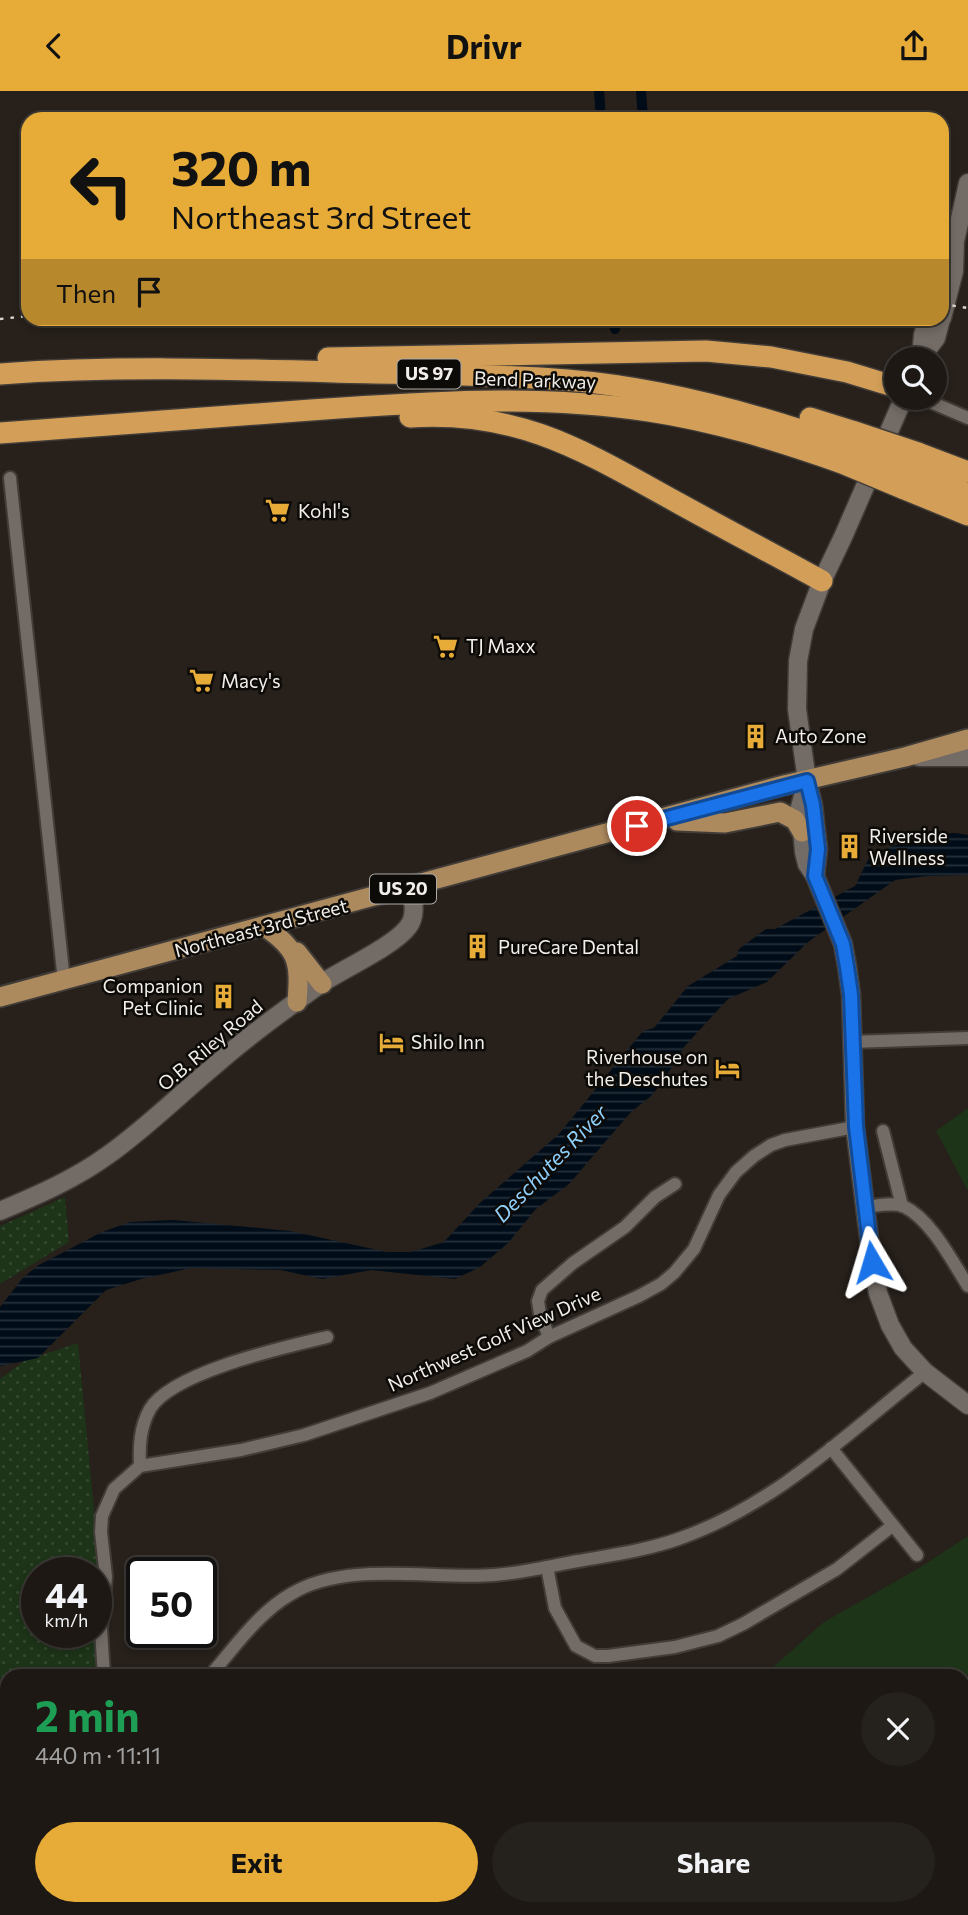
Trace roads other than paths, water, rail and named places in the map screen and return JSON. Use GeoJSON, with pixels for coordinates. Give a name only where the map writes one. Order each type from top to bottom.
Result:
{"type":"FeatureCollection","features":[{"type":"Feature","properties":{"kind":"highway"},"geometry":{"type":"LineString","coordinates":[[124,369],[231,360],[706,351],[771,357],[847,372],[884,383]]}},
{"type":"Feature","properties":{"kind":"highway","name":"Bend Parkway"},"geometry":{"type":"LineString","coordinates":[[0,374],[124,369],[247,369],[568,380],[649,391],[780,422],[968,494]]}},
{"type":"Feature","properties":{"kind":"highway","name":"Bend Parkway"},"geometry":{"type":"LineString","coordinates":[[0,433],[467,401],[558,401],[651,411],[775,440],[849,447]]}},
{"type":"Feature","properties":{"kind":"highway"},"geometry":{"type":"LineString","coordinates":[[170,420],[293,424],[425,416],[486,419],[524,428],[595,457],[822,581]]}},
{"type":"Feature","properties":{"kind":"highway"},"geometry":{"type":"LineString","coordinates":[[849,447],[910,471],[968,472]]}},
{"type":"Feature","properties":{"kind":"highway","name":"Bend Parkway"},"geometry":{"type":"LineString","coordinates":[[910,471],[968,515]]}},
{"type":"Feature","properties":{"kind":"main road"},"geometry":{"type":"LineString","coordinates":[[949,289],[954,271],[955,241],[968,183]]}},
{"type":"Feature","properties":{"kind":"main road"},"geometry":{"type":"LineString","coordinates":[[949,255],[955,241]]}},
{"type":"Feature","properties":{"kind":"main road"},"geometry":{"type":"LineString","coordinates":[[922,347],[926,326]]}},
{"type":"Feature","properties":{"kind":"main road"},"geometry":{"type":"LineString","coordinates":[[929,347],[936,338],[939,326]]}},
{"type":"Feature","properties":{"kind":"main road"},"geometry":{"type":"LineString","coordinates":[[815,876],[818,849],[797,709],[798,661],[808,616],[898,410]]}},
{"type":"Feature","properties":{"kind":"main road","name":"Northeast 3rd Street"},"geometry":{"type":"LineString","coordinates":[[0,997],[968,739]]}},
{"type":"Feature","properties":{"kind":"main road"},"geometry":{"type":"LineString","coordinates":[[905,757],[968,757]]}},
{"type":"Feature","properties":{"kind":"main road"},"geometry":{"type":"LineString","coordinates":[[807,781],[800,807],[807,865],[815,876],[843,944],[851,995],[856,1127],[864,1207],[878,1293],[890,1325],[903,1348],[925,1372],[968,1405]]}},
{"type":"Feature","properties":{"kind":"main road"},"geometry":{"type":"LineString","coordinates":[[658,821],[725,823],[774,811],[795,820],[802,832]]}},
{"type":"Feature","properties":{"kind":"main road","name":"O.B. Riley Road"},"geometry":{"type":"LineString","coordinates":[[0,1211],[66,1181],[107,1156],[155,1118],[214,1065],[322,983],[390,942],[408,927],[413,916],[411,887]]}},
{"type":"Feature","properties":{"kind":"main road"},"geometry":{"type":"LineString","coordinates":[[265,927],[293,946],[322,983]]}},
{"type":"Feature","properties":{"kind":"main road"},"geometry":{"type":"LineString","coordinates":[[284,940],[298,963],[297,1002]]}},
{"type":"Feature","properties":{"kind":"street"},"geometry":{"type":"LineString","coordinates":[[947,409],[968,418]]}},
{"type":"Feature","properties":{"kind":"street"},"geometry":{"type":"LineString","coordinates":[[10,478],[64,981]]}},
{"type":"Feature","properties":{"kind":"street"},"geometry":{"type":"LineString","coordinates":[[851,1041],[968,1038]]}},
{"type":"Feature","properties":{"kind":"street","name":"Northwest Golf View Drive"},"geometry":{"type":"LineString","coordinates":[[141,1466],[241,1450],[304,1435],[430,1393],[527,1351],[549,1337],[639,1296],[674,1273],[694,1249],[719,1195],[736,1172],[754,1156],[785,1140],[856,1127]]}},
{"type":"Feature","properties":{"kind":"street"},"geometry":{"type":"LineString","coordinates":[[883,1131],[902,1206]]}},
{"type":"Feature","properties":{"kind":"street"},"geometry":{"type":"LineString","coordinates":[[549,1337],[538,1301],[542,1290],[573,1262],[625,1227],[655,1196],[675,1184]]}},
{"type":"Feature","properties":{"kind":"street"},"geometry":{"type":"LineString","coordinates":[[864,1207],[902,1206],[930,1229],[968,1286]]}},
{"type":"Feature","properties":{"kind":"street"},"geometry":{"type":"LineString","coordinates":[[104,1669],[101,1629],[106,1577],[102,1517],[114,1489],[141,1466],[139,1444],[151,1407],[163,1393],[178,1383],[275,1349],[327,1338]]}},
{"type":"Feature","properties":{"kind":"street"},"geometry":{"type":"LineString","coordinates":[[216,1669],[275,1605],[291,1593],[314,1583],[340,1578],[415,1572],[460,1576],[496,1575],[644,1549],[714,1525],[750,1507],[800,1474],[925,1372]]}},
{"type":"Feature","properties":{"kind":"street"},"geometry":{"type":"LineString","coordinates":[[831,1448],[917,1555]]}},
{"type":"Feature","properties":{"kind":"street"},"geometry":{"type":"LineString","coordinates":[[547,1567],[555,1608],[576,1646],[596,1656],[608,1656],[675,1647],[718,1636],[837,1569],[892,1527]]}},
{"type":"Feature","properties":{"kind":"water","name":"Deschutes River"},"geometry":{"type":"Polygon","coordinates":[[[934,834],[968,835],[968,875],[895,880],[808,942],[767,982],[728,999],[684,1047],[651,1096],[631,1112],[569,1184],[536,1209],[508,1243],[480,1267],[455,1279],[371,1270],[322,1279],[281,1270],[191,1268],[106,1290],[38,1358],[0,1366],[0,1307],[22,1279],[37,1266],[102,1232],[130,1222],[174,1220],[290,1231],[387,1252],[411,1252],[444,1242],[480,1203],[559,1134],[643,1031],[654,1028],[688,986],[737,956],[739,949],[766,929],[775,929],[855,886],[871,854],[904,842],[921,841],[934,834]]]}},
{"type":"Feature","properties":{"kind":"waterway"},"geometry":{"type":"LineString","coordinates":[[599,91],[600,112]]}},
{"type":"Feature","properties":{"kind":"waterway"},"geometry":{"type":"LineString","coordinates":[[641,91],[642,112]]}},
{"type":"Feature","properties":{"kind":"railway"},"geometry":{"type":"LineString","coordinates":[[949,305],[968,308]]}},
{"type":"Feature","properties":{"kind":"railway"},"geometry":{"type":"LineString","coordinates":[[0,319],[21,317]]}},
{"type":"Feature","properties":{"kind":"place","name":"Kohl's"},"geometry":{"type":"Point","coordinates":[278,511]}},
{"type":"Feature","properties":{"kind":"place","name":"TJ Maxx"},"geometry":{"type":"Point","coordinates":[446,646]}},
{"type":"Feature","properties":{"kind":"place","name":"Macy's"},"geometry":{"type":"Point","coordinates":[201,681]}},
{"type":"Feature","properties":{"kind":"place","name":"Auto Zone"},"geometry":{"type":"Point","coordinates":[755,736]}},
{"type":"Feature","properties":{"kind":"place","name":"Riverside Wellness"},"geometry":{"type":"Point","coordinates":[849,847]}},
{"type":"Feature","properties":{"kind":"place","name":"PureCare Dental"},"geometry":{"type":"Point","coordinates":[478,947]}},
{"type":"Feature","properties":{"kind":"place","name":"Companion Pet Clinic"},"geometry":{"type":"Point","coordinates":[223,997]}},
{"type":"Feature","properties":{"kind":"place","name":"Shilo Inn"},"geometry":{"type":"Point","coordinates":[391,1042]}},
{"type":"Feature","properties":{"kind":"place","name":"Riverhouse on the Deschutes"},"geometry":{"type":"Point","coordinates":[728,1068]}}]}
